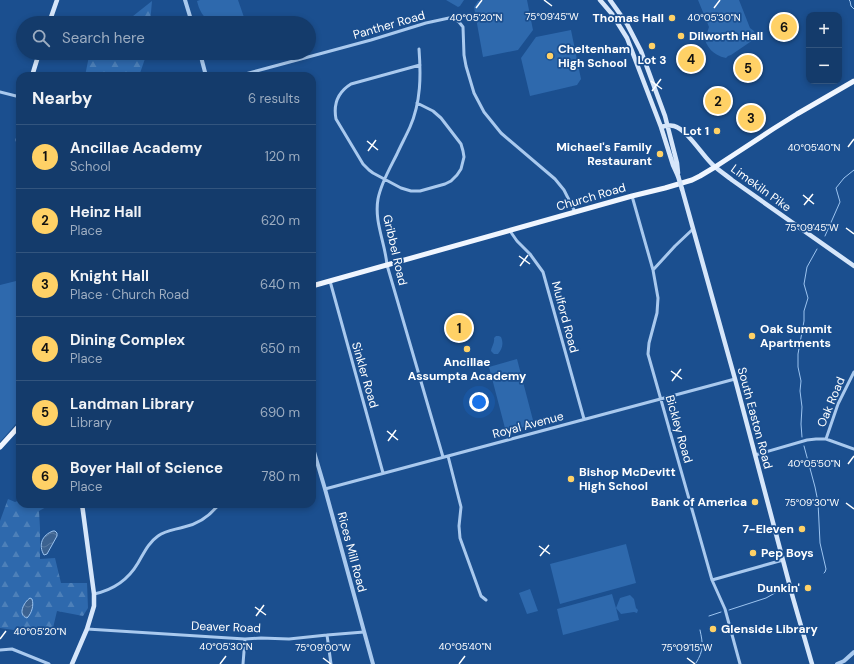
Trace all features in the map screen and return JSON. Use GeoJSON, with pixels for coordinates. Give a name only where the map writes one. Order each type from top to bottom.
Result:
{"type":"FeatureCollection","features":[{"type":"Feature","properties":{"kind":"main road"},"geometry":{"type":"LineString","coordinates":[[51,16],[57,0]]}},
{"type":"Feature","properties":{"kind":"main road","name":"South Easton Road"},"geometry":{"type":"LineString","coordinates":[[600,0],[612,14],[627,38],[678,176],[735,379],[754,456],[812,664]]}},
{"type":"Feature","properties":{"kind":"main road","name":"South Easton Road"},"geometry":{"type":"LineString","coordinates":[[610,0],[627,24],[635,39],[665,116],[678,163],[678,176]]}},
{"type":"Feature","properties":{"kind":"main road"},"geometry":{"type":"LineString","coordinates":[[33,72],[37,60]]}},
{"type":"Feature","properties":{"kind":"main road","name":"Church Road"},"geometry":{"type":"LineString","coordinates":[[316,285],[692,180],[715,167],[778,126],[854,81]]}},
{"type":"Feature","properties":{"kind":"main road"},"geometry":{"type":"LineString","coordinates":[[661,127],[668,126]]}},
{"type":"Feature","properties":{"kind":"main road","name":"Limekiln Pike"},"geometry":{"type":"LineString","coordinates":[[668,126],[674,126],[683,132],[715,167],[854,266]]}},
{"type":"Feature","properties":{"kind":"main road"},"geometry":{"type":"LineString","coordinates":[[0,447],[16,429]]}},
{"type":"Feature","properties":{"kind":"main road"},"geometry":{"type":"LineString","coordinates":[[72,664],[87,629],[94,606],[94,594],[83,508]]}},
{"type":"Feature","properties":{"kind":"street"},"geometry":{"type":"LineString","coordinates":[[185,0],[190,16]]}},
{"type":"Feature","properties":{"kind":"street","name":"Panther Road"},"geometry":{"type":"LineString","coordinates":[[316,55],[426,23],[452,18],[455,19],[461,24],[466,66],[474,93],[484,112],[501,133],[550,173],[568,196],[575,212]]}},
{"type":"Feature","properties":{"kind":"street","name":"Gribbel Road"},"geometry":{"type":"LineString","coordinates":[[419,49],[420,75],[417,104],[410,127],[381,188],[377,212],[378,226],[387,264],[443,457]]}},
{"type":"Feature","properties":{"kind":"street"},"geometry":{"type":"LineString","coordinates":[[202,60],[205,72]]}},
{"type":"Feature","properties":{"kind":"street","name":"Panther Road"},"geometry":{"type":"LineString","coordinates":[[253,72],[297,60]]}},
{"type":"Feature","properties":{"kind":"street"},"geometry":{"type":"LineString","coordinates":[[417,104],[428,108],[439,116],[458,141],[464,155],[461,169],[457,176],[449,182],[420,191],[411,191],[384,180],[362,164],[336,119],[335,112],[337,100],[341,92],[351,84],[420,65]]}},
{"type":"Feature","properties":{"kind":"street"},"geometry":{"type":"LineString","coordinates":[[0,92],[16,96]]}},
{"type":"Feature","properties":{"kind":"street","name":"Bickley Road"},"geometry":{"type":"LineString","coordinates":[[632,196],[658,293],[657,313],[649,339],[648,350],[712,580],[724,609],[740,664]]}},
{"type":"Feature","properties":{"kind":"street"},"geometry":{"type":"LineString","coordinates":[[653,270],[693,229]]}},
{"type":"Feature","properties":{"kind":"street","name":"Mulford Road"},"geometry":{"type":"LineString","coordinates":[[510,230],[517,241],[530,254],[543,272],[584,419]]}},
{"type":"Feature","properties":{"kind":"street","name":"Sinkler Road"},"geometry":{"type":"LineString","coordinates":[[330,281],[383,473]]}},
{"type":"Feature","properties":{"kind":"street","name":"Oak Road"},"geometry":{"type":"LineString","coordinates":[[826,439],[838,404],[854,372]]}},
{"type":"Feature","properties":{"kind":"street","name":"Royal Avenue"},"geometry":{"type":"LineString","coordinates":[[325,489],[735,379]]}},
{"type":"Feature","properties":{"kind":"street"},"geometry":{"type":"LineString","coordinates":[[754,456],[807,440],[816,439],[826,439],[854,450]]}},
{"type":"Feature","properties":{"kind":"street"},"geometry":{"type":"LineString","coordinates":[[448,456],[461,507],[459,526],[460,538],[481,596],[486,600]]}},
{"type":"Feature","properties":{"kind":"street","name":"Rices Mill Road"},"geometry":{"type":"LineString","coordinates":[[316,459],[373,664]]}},
{"type":"Feature","properties":{"kind":"street"},"geometry":{"type":"LineString","coordinates":[[94,594],[111,589],[120,583],[135,567],[150,543],[158,536],[171,530],[185,527],[200,521],[209,515],[215,508]]}},
{"type":"Feature","properties":{"kind":"street"},"geometry":{"type":"LineString","coordinates":[[712,580],[783,560]]}},
{"type":"Feature","properties":{"kind":"street","name":"Deaver Road"},"geometry":{"type":"LineString","coordinates":[[87,629],[245,639],[289,639],[327,634],[364,632]]}},
{"type":"Feature","properties":{"kind":"street"},"geometry":{"type":"LineString","coordinates":[[327,634],[331,664]]}},
{"type":"Feature","properties":{"kind":"street"},"geometry":{"type":"LineString","coordinates":[[243,664],[245,639]]}},
{"type":"Feature","properties":{"kind":"street"},"geometry":{"type":"LineString","coordinates":[[0,650],[12,649],[49,664]]}},
{"type":"Feature","properties":{"kind":"street"},"geometry":{"type":"LineString","coordinates":[[837,664],[854,652]]}},
{"type":"Feature","properties":{"kind":"green space"},"geometry":{"type":"Polygon","coordinates":[[[238,0],[244,16],[204,16],[197,1],[238,0]]]}},
{"type":"Feature","properties":{"kind":"green space"},"geometry":{"type":"Polygon","coordinates":[[[446,0],[464,0],[458,7],[446,0]]]}},
{"type":"Feature","properties":{"kind":"green space"},"geometry":{"type":"Polygon","coordinates":[[[527,0],[533,30],[518,50],[483,57],[474,7],[478,1],[527,0]]]}},
{"type":"Feature","properties":{"kind":"green space"},"geometry":{"type":"Polygon","coordinates":[[[698,0],[739,0],[750,28],[754,31],[756,38],[726,58],[717,55],[708,47],[703,35],[707,33],[709,27],[698,0]]]}},
{"type":"Feature","properties":{"kind":"green space"},"geometry":{"type":"Polygon","coordinates":[[[152,1],[151,16],[133,16],[152,1]]]}},
{"type":"Feature","properties":{"kind":"green space"},"geometry":{"type":"Polygon","coordinates":[[[571,30],[581,79],[577,85],[530,96],[521,58],[536,37],[571,30]]]}},
{"type":"Feature","properties":{"kind":"green space"},"geometry":{"type":"Polygon","coordinates":[[[88,60],[145,60],[140,72],[86,72],[88,60]]]}},
{"type":"Feature","properties":{"kind":"green space"},"geometry":{"type":"Polygon","coordinates":[[[16,281],[16,424],[0,442],[0,285],[16,281]]]}},
{"type":"Feature","properties":{"kind":"green space"},"geometry":{"type":"Polygon","coordinates":[[[496,336],[501,337],[502,344],[498,354],[494,354],[491,351],[494,338],[496,336]]]}},
{"type":"Feature","properties":{"kind":"green space"},"geometry":{"type":"Polygon","coordinates":[[[517,359],[534,424],[506,432],[489,367],[517,359]]]}},
{"type":"Feature","properties":{"kind":"green space"},"geometry":{"type":"Polygon","coordinates":[[[8,499],[16,502],[16,508],[44,508],[39,511],[40,559],[55,558],[61,583],[87,583],[88,608],[83,616],[57,611],[53,628],[41,634],[0,628],[0,521],[8,499]]]}},
{"type":"Feature","properties":{"kind":"green space"},"geometry":{"type":"Polygon","coordinates":[[[626,544],[636,583],[560,604],[550,564],[626,544]]]}},
{"type":"Feature","properties":{"kind":"green space"},"geometry":{"type":"Polygon","coordinates":[[[530,589],[538,611],[527,614],[519,593],[530,589]]]}},
{"type":"Feature","properties":{"kind":"green space"},"geometry":{"type":"Polygon","coordinates":[[[612,594],[619,620],[563,635],[557,609],[612,594]]]}},
{"type":"Feature","properties":{"kind":"green space"},"geometry":{"type":"Polygon","coordinates":[[[630,595],[634,599],[638,610],[637,613],[621,614],[616,608],[620,598],[630,595]]]}},
{"type":"Feature","properties":{"kind":"water"},"geometry":{"type":"Polygon","coordinates":[[[53,531],[57,533],[57,536],[47,554],[44,555],[41,548],[42,541],[46,535],[53,531]]]}},
{"type":"Feature","properties":{"kind":"water"},"geometry":{"type":"Polygon","coordinates":[[[30,598],[33,601],[33,606],[27,618],[22,614],[22,608],[30,598]]]}},
{"type":"Feature","properties":{"kind":"waterway"},"geometry":{"type":"LineString","coordinates":[[849,0],[854,9]]}},
{"type":"Feature","properties":{"kind":"waterway"},"geometry":{"type":"LineString","coordinates":[[825,236],[840,202],[836,188],[844,178],[854,170]]}},
{"type":"Feature","properties":{"kind":"waterway"},"geometry":{"type":"LineString","coordinates":[[802,437],[801,381],[798,367],[798,354],[804,321],[804,311],[808,298],[804,284],[807,267],[817,249]]}},
{"type":"Feature","properties":{"kind":"waterway"},"geometry":{"type":"LineString","coordinates":[[804,446],[818,502],[820,543],[826,569],[824,573]]}},
{"type":"Feature","properties":{"kind":"waterway"},"geometry":{"type":"LineString","coordinates":[[729,610],[766,598],[784,588]]}},
{"type":"Feature","properties":{"kind":"waterway"},"geometry":{"type":"LineString","coordinates":[[709,616],[721,612]]}},
{"type":"Feature","properties":{"kind":"waterway"},"geometry":{"type":"LineString","coordinates":[[696,663],[702,647],[700,630]]}},
{"type":"Feature","properties":{"kind":"place","name":"Thomas Hall"},"geometry":{"type":"Point","coordinates":[672,18]}},
{"type":"Feature","properties":{"kind":"place","name":"Boyer Hall of Science"},"geometry":{"type":"Point","coordinates":[784,27]}},
{"type":"Feature","properties":{"kind":"place","name":"Dilworth Hall"},"geometry":{"type":"Point","coordinates":[681,36]}},
{"type":"Feature","properties":{"kind":"place","name":"Lot 3"},"geometry":{"type":"Point","coordinates":[652,46]}},
{"type":"Feature","properties":{"kind":"place","name":"Cheltenham High School"},"geometry":{"type":"Point","coordinates":[550,56]}},
{"type":"Feature","properties":{"kind":"place","name":"Dining Complex"},"geometry":{"type":"Point","coordinates":[691,59]}},
{"type":"Feature","properties":{"kind":"place","name":"Landman Library"},"geometry":{"type":"Point","coordinates":[748,68]}},
{"type":"Feature","properties":{"kind":"place","name":"Heinz Hall"},"geometry":{"type":"Point","coordinates":[718,101]}},
{"type":"Feature","properties":{"kind":"place","name":"Knight Hall"},"geometry":{"type":"Point","coordinates":[751,118]}},
{"type":"Feature","properties":{"kind":"place","name":"Lot 1"},"geometry":{"type":"Point","coordinates":[717,131]}},
{"type":"Feature","properties":{"kind":"place","name":"Michael's Family Restaurant"},"geometry":{"type":"Point","coordinates":[660,154]}},
{"type":"Feature","properties":{"kind":"place","name":"Ancillae Academy"},"geometry":{"type":"Point","coordinates":[459,328]}},
{"type":"Feature","properties":{"kind":"place","name":"Oak Summit Apartments"},"geometry":{"type":"Point","coordinates":[752,336]}},
{"type":"Feature","properties":{"kind":"place","name":"Ancillae Assumpta Academy"},"geometry":{"type":"Point","coordinates":[467,349]}},
{"type":"Feature","properties":{"kind":"place","name":"Bishop McDevitt High School"},"geometry":{"type":"Point","coordinates":[571,479]}},
{"type":"Feature","properties":{"kind":"place","name":"Bank of America"},"geometry":{"type":"Point","coordinates":[755,502]}},
{"type":"Feature","properties":{"kind":"place","name":"7-Eleven"},"geometry":{"type":"Point","coordinates":[802,529]}},
{"type":"Feature","properties":{"kind":"place","name":"Pep Boys"},"geometry":{"type":"Point","coordinates":[753,553]}},
{"type":"Feature","properties":{"kind":"place","name":"Dunkin'"},"geometry":{"type":"Point","coordinates":[808,588]}},
{"type":"Feature","properties":{"kind":"place","name":"Glenside Library"},"geometry":{"type":"Point","coordinates":[713,629]}}]}
